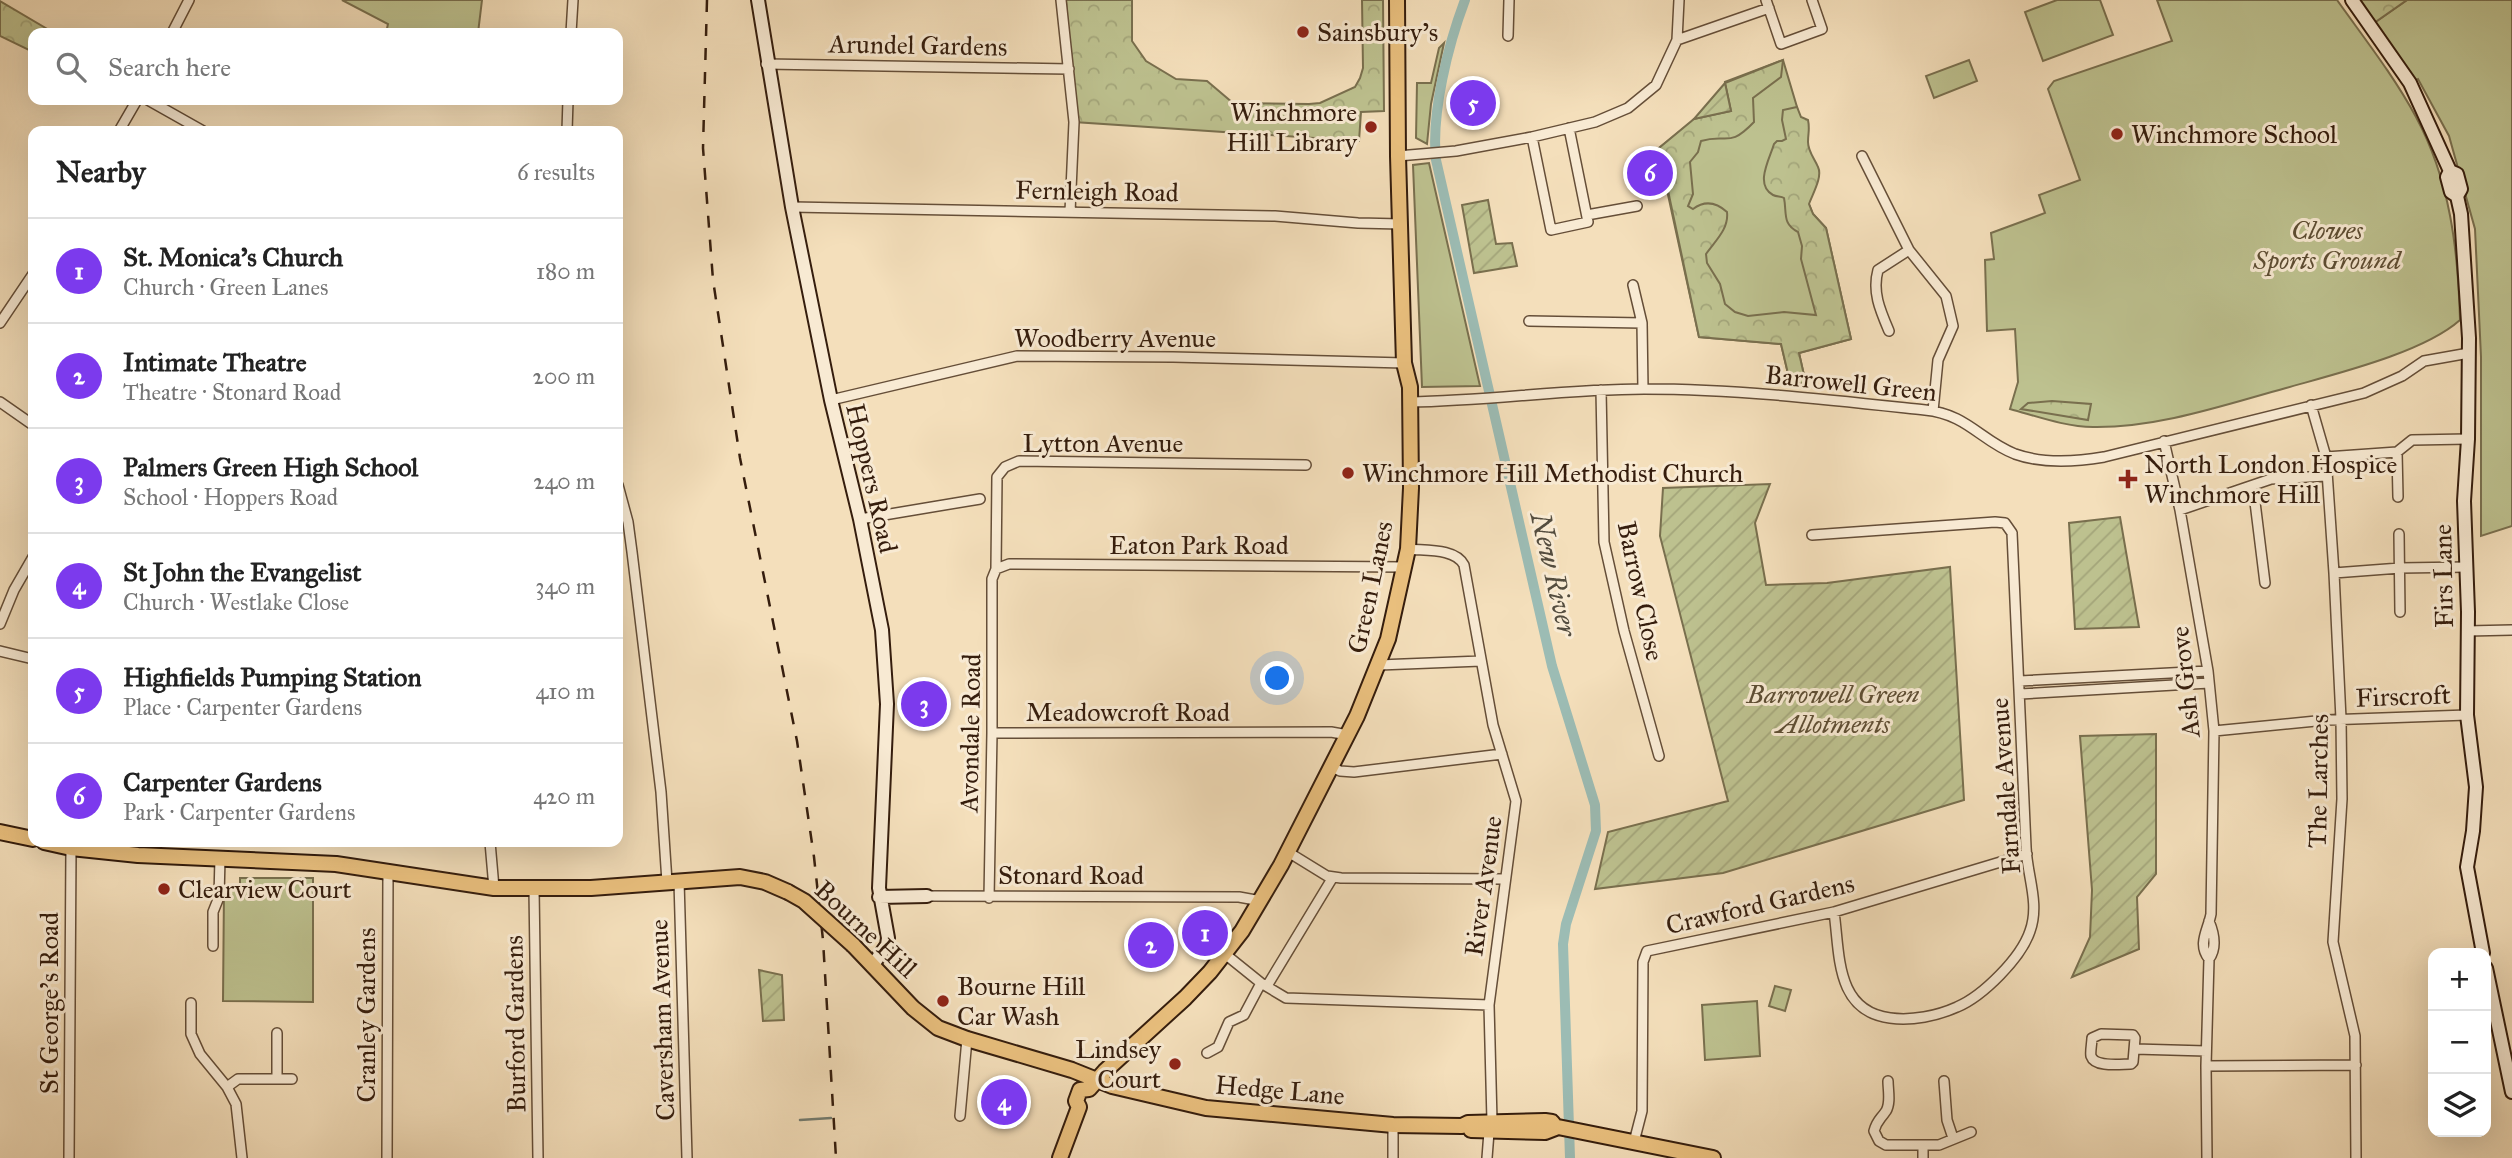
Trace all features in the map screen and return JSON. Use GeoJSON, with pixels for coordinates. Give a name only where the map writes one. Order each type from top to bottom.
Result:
{"type":"FeatureCollection","features":[{"type":"Feature","properties":{"kind":"main road","name":"Green Lanes"},"geometry":{"type":"LineString","coordinates":[[1060,1158],[1079,1107],[1086,1105],[1090,1099],[1093,1084],[1175,1007],[1225,954],[1261,901],[1348,735],[1388,639],[1408,550],[1411,488],[1410,387],[1405,363],[1398,156],[1397,0]]}},
{"type":"Feature","properties":{"kind":"main road"},"geometry":{"type":"LineString","coordinates":[[0,832],[28,838]]}},
{"type":"Feature","properties":{"kind":"main road","name":"Bourne Hill"},"geometry":{"type":"LineString","coordinates":[[66,847],[138,855],[336,864],[494,888],[534,889],[740,877],[765,882],[804,901],[853,946],[913,1008],[938,1028],[1072,1070],[1093,1084]]}},
{"type":"Feature","properties":{"kind":"main road","name":"Hedge Lane"},"geometry":{"type":"LineString","coordinates":[[1093,1084],[1206,1108],[1393,1125],[1462,1126],[1468,1123],[1490,1126],[1545,1121],[1552,1122],[1557,1127],[1634,1142],[1657,1152],[1713,1158]]}},
{"type":"Feature","properties":{"kind":"street"},"geometry":{"type":"LineString","coordinates":[[175,28],[189,0]]}},
{"type":"Feature","properties":{"kind":"street"},"geometry":{"type":"LineString","coordinates":[[571,28],[573,0]]}},
{"type":"Feature","properties":{"kind":"street","name":"Hoppers Road"},"geometry":{"type":"LineString","coordinates":[[758,0],[766,64],[783,141],[792,207],[882,630],[887,704],[880,897],[888,938],[887,944],[872,966]]}},
{"type":"Feature","properties":{"kind":"street"},"geometry":{"type":"LineString","coordinates":[[1061,0],[1074,122],[1070,212]]}},
{"type":"Feature","properties":{"kind":"street"},"geometry":{"type":"LineString","coordinates":[[1508,0],[1508,36]]}},
{"type":"Feature","properties":{"kind":"street"},"geometry":{"type":"LineString","coordinates":[[1398,156],[1456,150],[1532,137],[1595,122],[1628,107],[1656,85],[1677,40],[1679,0]]}},
{"type":"Feature","properties":{"kind":"street"},"geometry":{"type":"LineString","coordinates":[[1677,40],[1767,4],[1781,44],[1822,29],[1812,0]]}},
{"type":"Feature","properties":{"kind":"street","name":"Firs Lane"},"geometry":{"type":"LineString","coordinates":[[2352,0],[2410,83],[2451,171],[2447,177],[2451,192],[2457,196],[2462,214],[2469,353],[2464,500],[2467,715],[2476,788],[2467,867],[2482,948]]}},
{"type":"Feature","properties":{"kind":"street","name":"Arundel Gardens"},"geometry":{"type":"LineString","coordinates":[[766,64],[1069,69]]}},
{"type":"Feature","properties":{"kind":"street"},"geometry":{"type":"LineString","coordinates":[[122,126],[134,105]]}},
{"type":"Feature","properties":{"kind":"street"},"geometry":{"type":"LineString","coordinates":[[157,105],[194,126]]}},
{"type":"Feature","properties":{"kind":"street"},"geometry":{"type":"LineString","coordinates":[[567,126],[568,105]]}},
{"type":"Feature","properties":{"kind":"street"},"geometry":{"type":"LineString","coordinates":[[1532,137],[1551,230],[1588,222],[1569,128]]}},
{"type":"Feature","properties":{"kind":"street"},"geometry":{"type":"LineString","coordinates":[[1862,156],[1909,250],[1946,296],[1953,326],[1938,360],[1933,411]]}},
{"type":"Feature","properties":{"kind":"street"},"geometry":{"type":"LineString","coordinates":[[1587,215],[1637,206]]}},
{"type":"Feature","properties":{"kind":"street","name":"Fernleigh Road"},"geometry":{"type":"LineString","coordinates":[[792,207],[1275,216],[1401,224]]}},
{"type":"Feature","properties":{"kind":"street"},"geometry":{"type":"LineString","coordinates":[[1889,331],[1874,285],[1878,270],[1909,250]]}},
{"type":"Feature","properties":{"kind":"street"},"geometry":{"type":"LineString","coordinates":[[0,323],[28,281]]}},
{"type":"Feature","properties":{"kind":"street"},"geometry":{"type":"LineString","coordinates":[[1633,285],[1642,323],[1643,389]]}},
{"type":"Feature","properties":{"kind":"street"},"geometry":{"type":"LineString","coordinates":[[1528,321],[1642,323]]}},
{"type":"Feature","properties":{"kind":"street","name":"Barrowell Green"},"geometry":{"type":"LineString","coordinates":[[1410,402],[1643,389],[1801,397],[1933,411],[1970,425],[2015,454],[2038,459],[2078,461],[2104,457],[2364,393],[2434,358],[2469,353]]}},
{"type":"Feature","properties":{"kind":"street","name":"Woodberry Avenue"},"geometry":{"type":"LineString","coordinates":[[831,400],[1017,356],[1173,356],[1405,363]]}},
{"type":"Feature","properties":{"kind":"street","name":"Barrow Close"},"geometry":{"type":"LineString","coordinates":[[1601,390],[1604,542],[1624,631],[1659,756]]}},
{"type":"Feature","properties":{"kind":"street"},"geometry":{"type":"LineString","coordinates":[[0,402],[28,422]]}},
{"type":"Feature","properties":{"kind":"street","name":"The Larches"},"geometry":{"type":"LineString","coordinates":[[2311,405],[2326,457],[2334,573],[2342,799],[2333,942],[2355,1036],[2357,1158]]}},
{"type":"Feature","properties":{"kind":"street"},"geometry":{"type":"LineString","coordinates":[[2326,457],[2397,452],[2412,440],[2468,439]]}},
{"type":"Feature","properties":{"kind":"street","name":"Ash Grove"},"geometry":{"type":"LineString","coordinates":[[2164,441],[2180,510],[2208,671],[2214,731],[2209,921],[2214,931],[2213,953],[2208,959],[2207,1158]]}},
{"type":"Feature","properties":{"kind":"street"},"geometry":{"type":"LineString","coordinates":[[2397,452],[2398,497]]}},
{"type":"Feature","properties":{"kind":"street","name":"Lytton Avenue"},"geometry":{"type":"LineString","coordinates":[[996,569],[997,477],[1003,468],[1012,463],[1306,465]]}},
{"type":"Feature","properties":{"kind":"street"},"geometry":{"type":"LineString","coordinates":[[2180,510],[2271,479],[2326,476]]}},
{"type":"Feature","properties":{"kind":"street"},"geometry":{"type":"LineString","coordinates":[[2253,486],[2265,583]]}},
{"type":"Feature","properties":{"kind":"street"},"geometry":{"type":"LineString","coordinates":[[860,519],[981,499]]}},
{"type":"Feature","properties":{"kind":"street","name":"Caversham Avenue"},"geometry":{"type":"LineString","coordinates":[[623,504],[632,552],[673,881],[687,1158]]}},
{"type":"Feature","properties":{"kind":"street","name":"Farndale Avenue"},"geometry":{"type":"LineString","coordinates":[[1812,535],[1995,522],[2005,523],[2012,533],[2026,854],[2035,908],[2030,932],[2018,954],[1984,988],[1960,1006],[1938,1014],[1890,1018],[1870,1013],[1855,1002],[1843,984],[1833,912]]}},
{"type":"Feature","properties":{"kind":"street"},"geometry":{"type":"LineString","coordinates":[[2399,534],[2400,612]]}},
{"type":"Feature","properties":{"kind":"street","name":"River Avenue"},"geometry":{"type":"LineString","coordinates":[[1408,550],[1446,553],[1461,559],[1466,571],[1493,725],[1516,801],[1489,1005],[1490,1126],[1487,1158]]}},
{"type":"Feature","properties":{"kind":"street","name":"Eaton Park Road"},"geometry":{"type":"LineString","coordinates":[[996,569],[1009,564],[1403,566]]}},
{"type":"Feature","properties":{"kind":"street"},"geometry":{"type":"LineString","coordinates":[[0,624],[28,566]]}},
{"type":"Feature","properties":{"kind":"street"},"geometry":{"type":"LineString","coordinates":[[2334,573],[2467,567]]}},
{"type":"Feature","properties":{"kind":"street","name":"Avondale Road"},"geometry":{"type":"LineString","coordinates":[[989,898],[992,579],[996,569]]}},
{"type":"Feature","properties":{"kind":"street"},"geometry":{"type":"LineString","coordinates":[[2467,631],[2512,630]]}},
{"type":"Feature","properties":{"kind":"street"},"geometry":{"type":"LineString","coordinates":[[0,651],[28,658]]}},
{"type":"Feature","properties":{"kind":"street"},"geometry":{"type":"LineString","coordinates":[[1379,665],[1481,661]]}},
{"type":"Feature","properties":{"kind":"street"},"geometry":{"type":"LineString","coordinates":[[2020,681],[2208,671]]}},
{"type":"Feature","properties":{"kind":"street"},"geometry":{"type":"LineString","coordinates":[[2020,694],[2209,683]]}},
{"type":"Feature","properties":{"kind":"street","name":"Firscroft"},"geometry":{"type":"LineString","coordinates":[[2214,731],[2341,719],[2467,715]]}},
{"type":"Feature","properties":{"kind":"street","name":"Meadowcroft Road"},"geometry":{"type":"LineString","coordinates":[[992,733],[1331,732],[1348,735]]}},
{"type":"Feature","properties":{"kind":"street"},"geometry":{"type":"LineString","coordinates":[[1332,767],[1340,771],[1354,772],[1502,754]]}},
{"type":"Feature","properties":{"kind":"street"},"geometry":{"type":"LineString","coordinates":[[490,847],[494,888]]}},
{"type":"Feature","properties":{"kind":"street","name":"St George's Road"},"geometry":{"type":"LineString","coordinates":[[69,1158],[71,848]]}},
{"type":"Feature","properties":{"kind":"street"},"geometry":{"type":"LineString","coordinates":[[1288,852],[1317,871],[1333,877],[1505,879]]}},
{"type":"Feature","properties":{"kind":"street","name":"Crawford Gardens"},"geometry":{"type":"LineString","coordinates":[[1634,1142],[1642,1111],[1643,962],[1647,951],[1833,912],[2026,854]]}},
{"type":"Feature","properties":{"kind":"street"},"geometry":{"type":"LineString","coordinates":[[213,946],[213,912],[219,897],[220,858]]}},
{"type":"Feature","properties":{"kind":"street","name":"Cranley Gardens"},"geometry":{"type":"LineString","coordinates":[[387,1158],[388,872]]}},
{"type":"Feature","properties":{"kind":"street"},"geometry":{"type":"LineString","coordinates":[[1207,1053],[1218,1047],[1229,1022],[1244,1015],[1322,899],[1333,877]]}},
{"type":"Feature","properties":{"kind":"street","name":"Burford Gardens"},"geometry":{"type":"LineString","coordinates":[[534,889],[538,1158]]}},
{"type":"Feature","properties":{"kind":"street","name":"Stonard Road"},"geometry":{"type":"LineString","coordinates":[[880,897],[1239,897],[1261,901]]}},
{"type":"Feature","properties":{"kind":"street"},"geometry":{"type":"LineString","coordinates":[[1225,954],[1264,985],[1286,998],[1489,1005]]}},
{"type":"Feature","properties":{"kind":"street"},"geometry":{"type":"LineString","coordinates":[[2491,991],[2512,1090]]}},
{"type":"Feature","properties":{"kind":"street"},"geometry":{"type":"LineString","coordinates":[[191,1003],[191,1034],[201,1054],[227,1087],[238,1114],[242,1158]]}},
{"type":"Feature","properties":{"kind":"street"},"geometry":{"type":"LineString","coordinates":[[276,1033],[277,1078]]}},
{"type":"Feature","properties":{"kind":"street"},"geometry":{"type":"LineString","coordinates":[[2101,1034],[2133,1035],[2135,1049],[2131,1064],[2101,1063],[2094,1061],[2091,1056],[2092,1038],[2101,1034]]}},
{"type":"Feature","properties":{"kind":"street"},"geometry":{"type":"LineString","coordinates":[[960,1116],[967,1039]]}},
{"type":"Feature","properties":{"kind":"street"},"geometry":{"type":"LineString","coordinates":[[2135,1049],[2206,1051]]}},
{"type":"Feature","properties":{"kind":"street"},"geometry":{"type":"LineString","coordinates":[[2206,1066],[2356,1065]]}},
{"type":"Feature","properties":{"kind":"street"},"geometry":{"type":"LineString","coordinates":[[227,1087],[238,1079],[292,1079]]}},
{"type":"Feature","properties":{"kind":"street"},"geometry":{"type":"LineString","coordinates":[[1888,1081],[1889,1104],[1878,1119],[1874,1131],[1879,1141],[1886,1144],[1939,1144],[1971,1132]]}},
{"type":"Feature","properties":{"kind":"street"},"geometry":{"type":"LineString","coordinates":[[1944,1081],[1947,1121],[1954,1138]]}},
{"type":"Feature","properties":{"kind":"street"},"geometry":{"type":"LineString","coordinates":[[1393,1125],[1393,1158]]}},
{"type":"Feature","properties":{"kind":"street"},"geometry":{"type":"LineString","coordinates":[[1923,1145],[1923,1158]]}},
{"type":"Feature","properties":{"kind":"green space"},"geometry":{"type":"Polygon","coordinates":[[[342,0],[482,0],[479,28],[387,28],[388,24],[342,0]]]}},
{"type":"Feature","properties":{"kind":"green space"},"geometry":{"type":"Polygon","coordinates":[[[1066,0],[1132,0],[1132,41],[1146,61],[1176,79],[1207,81],[1233,103],[1309,104],[1320,103],[1355,87],[1363,68],[1362,0],[1383,0],[1384,111],[1361,112],[1359,141],[1074,122],[1066,0]]]}},
{"type":"Feature","properties":{"kind":"green space"},"geometry":{"type":"Polygon","coordinates":[[[2057,0],[2100,0],[2113,35],[2043,61],[2025,12],[2057,0]]]}},
{"type":"Feature","properties":{"kind":"green space","name":"Clowes Sports Ground"},"geometry":{"type":"Polygon","coordinates":[[[2157,0],[2337,0],[2398,87],[2428,141],[2450,216],[2460,320],[2424,343],[2378,361],[2166,420],[2083,427],[2010,409],[2018,382],[2015,329],[1987,331],[1985,260],[1994,259],[1991,233],[2045,213],[2039,195],[2080,180],[2048,89],[2054,81],[2172,41],[2157,0]]]}},
{"type":"Feature","properties":{"kind":"green space"},"geometry":{"type":"Polygon","coordinates":[[[2359,0],[2407,0],[2374,23],[2359,0]]]}},
{"type":"Feature","properties":{"kind":"green space"},"geometry":{"type":"Polygon","coordinates":[[[2407,0],[2512,0],[2512,526],[2481,536],[2481,357],[2475,229],[2449,136],[2418,79],[2410,83],[2374,23],[2407,0]]]}},
{"type":"Feature","properties":{"kind":"green space"},"geometry":{"type":"Polygon","coordinates":[[[0,1],[46,28],[28,28],[28,50],[0,36],[0,1]]]}},
{"type":"Feature","properties":{"kind":"green space"},"geometry":{"type":"Polygon","coordinates":[[[1444,43],[1431,104],[1427,144],[1416,138],[1417,83],[1431,83],[1439,48],[1444,43]]]}},
{"type":"Feature","properties":{"kind":"green space"},"geometry":{"type":"Polygon","coordinates":[[[1783,60],[1797,107],[1809,204],[1813,214],[1826,228],[1851,339],[1799,353],[1806,384],[1790,382],[1781,344],[1699,337],[1658,149],[1694,120],[1731,111],[1725,82],[1783,60]]]}},
{"type":"Feature","properties":{"kind":"green space"},"geometry":{"type":"Polygon","coordinates":[[[1783,60],[1781,77],[1753,98],[1754,122],[1733,138],[1701,141],[1698,152],[1690,162],[1693,194],[1688,206],[1693,209],[1710,203],[1727,212],[1724,229],[1706,254],[1707,263],[1720,284],[1725,304],[1735,312],[1748,316],[1784,312],[1816,315],[1801,259],[1802,246],[1798,232],[1787,222],[1784,198],[1767,191],[1764,178],[1774,144],[1786,139],[1783,110],[1797,107],[1801,117],[1808,120],[1808,146],[1819,171],[1809,204],[1813,214],[1826,228],[1851,339],[1799,353],[1806,384],[1790,382],[1781,344],[1699,337],[1659,148],[1694,119],[1731,111],[1725,83],[1783,60]]]}},
{"type":"Feature","properties":{"kind":"green space"},"geometry":{"type":"Polygon","coordinates":[[[1969,60],[1977,81],[1934,98],[1926,76],[1969,60]]]}},
{"type":"Feature","properties":{"kind":"green space"},"geometry":{"type":"Polygon","coordinates":[[[1725,83],[1731,111],[1694,119],[1725,83]]]}},
{"type":"Feature","properties":{"kind":"green space"},"geometry":{"type":"Polygon","coordinates":[[[1658,149],[1667,188],[1640,193],[1632,158],[1658,149]]]}},
{"type":"Feature","properties":{"kind":"green space"},"geometry":{"type":"Polygon","coordinates":[[[1429,163],[1480,386],[1422,387],[1413,165],[1429,163]]]}},
{"type":"Feature","properties":{"kind":"green space"},"geometry":{"type":"Polygon","coordinates":[[[1488,200],[1496,244],[1512,243],[1517,266],[1474,273],[1462,205],[1488,200]]]}},
{"type":"Feature","properties":{"kind":"green space"},"geometry":{"type":"Polygon","coordinates":[[[2052,401],[2091,404],[2088,420],[2021,409],[2028,403],[2052,401]]]}},
{"type":"Feature","properties":{"kind":"green space","name":"Barrowell Green Allotments"},"geometry":{"type":"Polygon","coordinates":[[[1770,484],[1755,523],[1766,585],[1827,583],[1950,567],[1964,800],[1723,873],[1595,889],[1608,832],[1728,801],[1660,536],[1663,488],[1770,484]]]}},
{"type":"Feature","properties":{"kind":"green space"},"geometry":{"type":"Polygon","coordinates":[[[2120,517],[2139,627],[2075,629],[2069,523],[2120,517]]]}},
{"type":"Feature","properties":{"kind":"green space"},"geometry":{"type":"Polygon","coordinates":[[[2156,734],[2156,874],[2137,897],[2139,949],[2072,977],[2090,937],[2092,890],[2080,736],[2156,734]]]}},
{"type":"Feature","properties":{"kind":"green space"},"geometry":{"type":"Polygon","coordinates":[[[240,878],[313,878],[313,1002],[223,1001],[224,889],[240,890],[240,878]]]}},
{"type":"Feature","properties":{"kind":"green space"},"geometry":{"type":"Polygon","coordinates":[[[759,970],[782,975],[784,1020],[763,1021],[759,970]]]}},
{"type":"Feature","properties":{"kind":"green space"},"geometry":{"type":"Polygon","coordinates":[[[1775,986],[1791,990],[1785,1011],[1769,1006],[1775,986]]]}},
{"type":"Feature","properties":{"kind":"green space"},"geometry":{"type":"Polygon","coordinates":[[[1757,1001],[1760,1056],[1705,1060],[1702,1005],[1757,1001]]]}},
{"type":"Feature","properties":{"kind":"waterway","name":"New River"},"geometry":{"type":"LineString","coordinates":[[1465,0],[1438,101],[1436,160],[1552,666],[1595,805],[1596,831],[1566,924],[1563,944],[1570,1158]]}},
{"type":"Feature","properties":{"kind":"waterway"},"geometry":{"type":"LineString","coordinates":[[800,1120],[831,1118]]}},
{"type":"Feature","properties":{"kind":"railway"},"geometry":{"type":"LineString","coordinates":[[707,0],[703,148],[713,280],[740,458],[797,741],[814,857],[823,940],[836,1158]]}},
{"type":"Feature","properties":{"kind":"place","name":"Sainsbury's"},"geometry":{"type":"Point","coordinates":[1303,32]}},
{"type":"Feature","properties":{"kind":"place","name":"Highfields Pumping Station"},"geometry":{"type":"Point","coordinates":[1473,103]}},
{"type":"Feature","properties":{"kind":"place","name":"Winchmore Hill Library"},"geometry":{"type":"Point","coordinates":[1371,127]}},
{"type":"Feature","properties":{"kind":"place","name":"Winchmore School"},"geometry":{"type":"Point","coordinates":[2117,134]}},
{"type":"Feature","properties":{"kind":"place","name":"Carpenter Gardens"},"geometry":{"type":"Point","coordinates":[1650,173]}},
{"type":"Feature","properties":{"kind":"place","name":"Winchmore Hill Methodist Church"},"geometry":{"type":"Point","coordinates":[1348,473]}},
{"type":"Feature","properties":{"kind":"place","name":"North London Hospice Winchmore Hill"},"geometry":{"type":"Point","coordinates":[2128,479]}},
{"type":"Feature","properties":{"kind":"place","name":"Palmers Green High School"},"geometry":{"type":"Point","coordinates":[924,704]}},
{"type":"Feature","properties":{"kind":"place","name":"Clearview Court"},"geometry":{"type":"Point","coordinates":[164,889]}},
{"type":"Feature","properties":{"kind":"place","name":"St. Monica’s Church"},"geometry":{"type":"Point","coordinates":[1205,933]}},
{"type":"Feature","properties":{"kind":"place","name":"Intimate Theatre"},"geometry":{"type":"Point","coordinates":[1151,945]}},
{"type":"Feature","properties":{"kind":"place","name":"Bourne Hill Car Wash"},"geometry":{"type":"Point","coordinates":[943,1001]}},
{"type":"Feature","properties":{"kind":"place","name":"Lindsey Court"},"geometry":{"type":"Point","coordinates":[1175,1064]}},
{"type":"Feature","properties":{"kind":"place","name":"St John the Evangelist"},"geometry":{"type":"Point","coordinates":[1004,1102]}}]}
